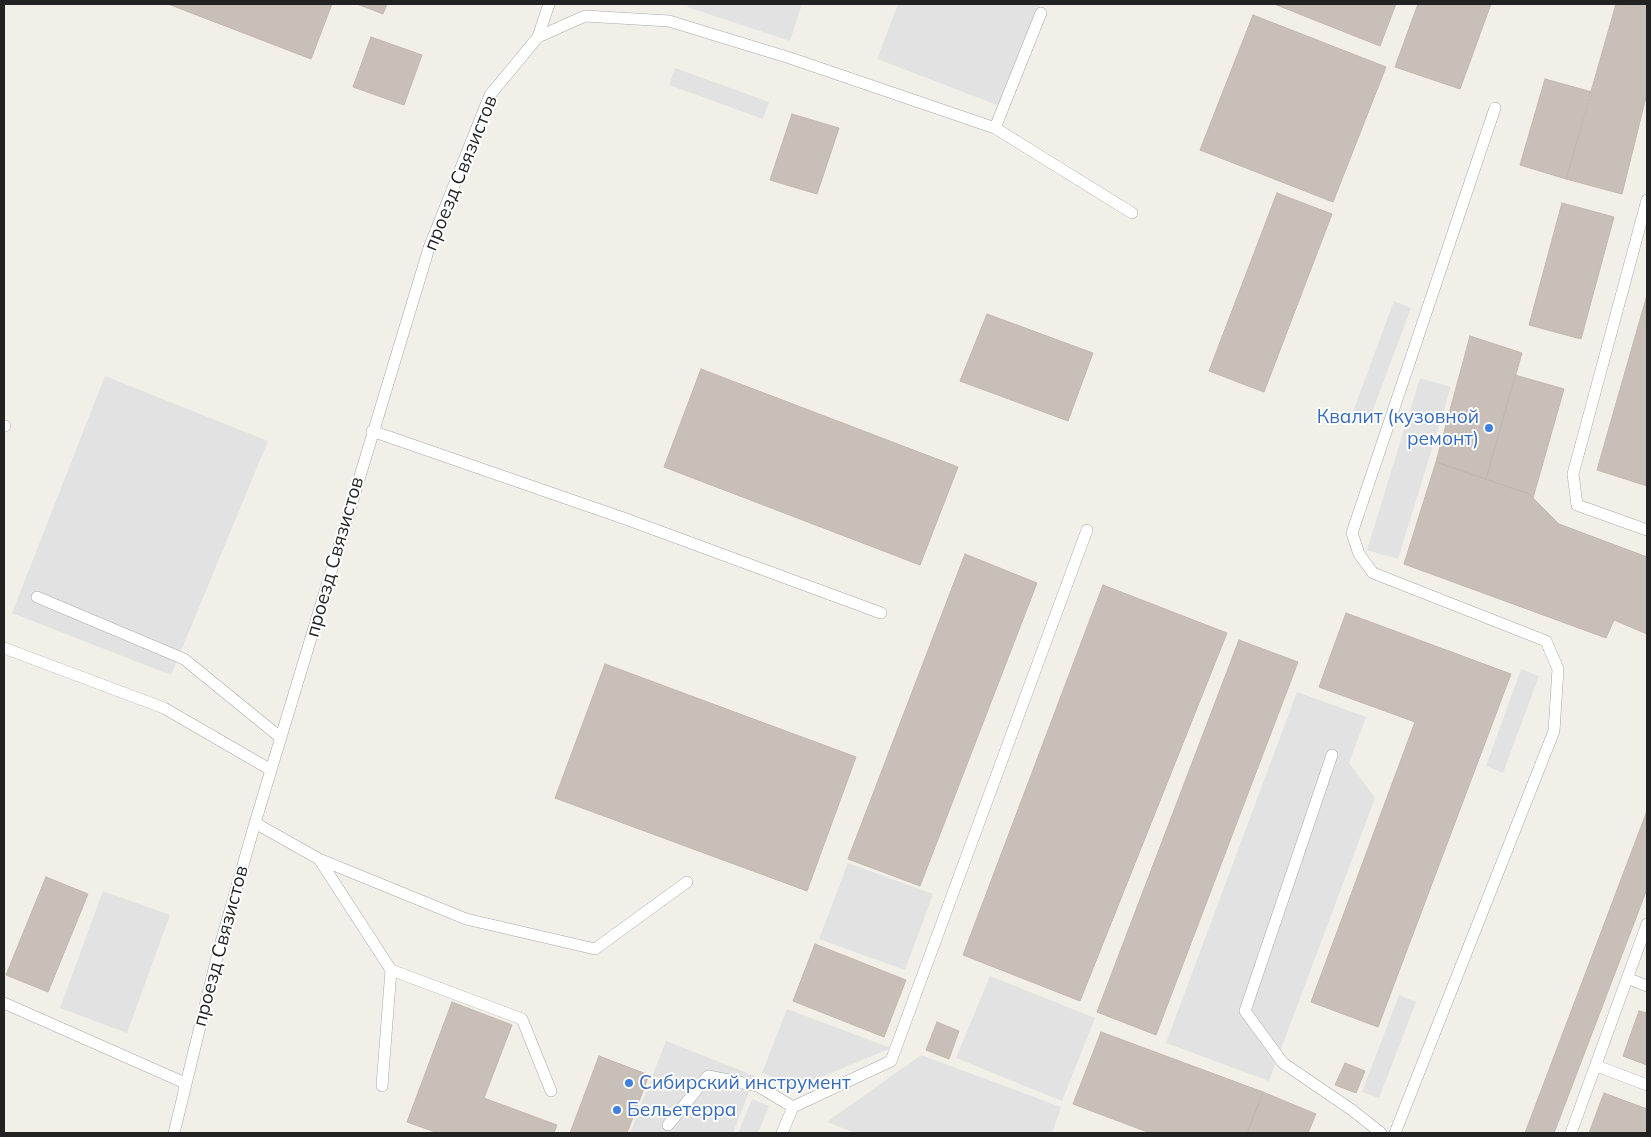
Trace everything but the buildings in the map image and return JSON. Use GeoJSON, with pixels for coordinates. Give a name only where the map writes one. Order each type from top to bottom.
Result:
{"type":"FeatureCollection","features":[{"type":"Feature","properties":{"kind":"lane","name":"проезд Связистов"},"geometry":{"type":"LineString","coordinates":[[174,1133],[218,953],[254,822],[429,248],[490,95],[538,37],[549,4]]}},
{"type":"Feature","properties":{"kind":"lane"},"geometry":{"type":"LineString","coordinates":[[995,128],[1041,13]]}},
{"type":"Feature","properties":{"kind":"lane"},"geometry":{"type":"LineString","coordinates":[[538,37],[585,16],[669,22],[790,58],[995,128],[1132,213]]}},
{"type":"Feature","properties":{"kind":"lane"},"geometry":{"type":"LineString","coordinates":[[1395,1133],[1554,731],[1558,669],[1546,641],[1373,573],[1359,554],[1352,533],[1495,108]]}},
{"type":"Feature","properties":{"kind":"lane"},"geometry":{"type":"LineString","coordinates":[[1647,200],[1573,474],[1577,505],[1647,530]]}},
{"type":"Feature","properties":{"kind":"lane"},"geometry":{"type":"LineString","coordinates":[[372,431],[626,519],[881,612]]}},
{"type":"Feature","properties":{"kind":"lane"},"geometry":{"type":"LineString","coordinates":[[782,1133],[793,1107],[891,1061],[1087,530]]}},
{"type":"Feature","properties":{"kind":"lane"},"geometry":{"type":"LineString","coordinates":[[37,597],[184,659],[281,738]]}},
{"type":"Feature","properties":{"kind":"lane"},"geometry":{"type":"LineString","coordinates":[[4,648],[164,708],[270,770]]}},
{"type":"Feature","properties":{"kind":"lane"},"geometry":{"type":"LineString","coordinates":[[1332,755],[1245,1011],[1283,1064],[1352,1110],[1381,1133]]}},
{"type":"Feature","properties":{"kind":"lane"},"geometry":{"type":"LineString","coordinates":[[254,822],[319,859],[466,919],[595,949],[687,882]]}},
{"type":"Feature","properties":{"kind":"lane"},"geometry":{"type":"LineString","coordinates":[[319,859],[391,970],[522,1019],[551,1091]]}},
{"type":"Feature","properties":{"kind":"lane"},"geometry":{"type":"LineString","coordinates":[[1571,1133],[1597,1066],[1647,924]]}},
{"type":"Feature","properties":{"kind":"lane"},"geometry":{"type":"LineString","coordinates":[[382,1086],[391,970]]}},
{"type":"Feature","properties":{"kind":"lane"},"geometry":{"type":"LineString","coordinates":[[1627,978],[1647,986]]}},
{"type":"Feature","properties":{"kind":"lane"},"geometry":{"type":"LineString","coordinates":[[4,1003],[185,1083]]}},
{"type":"Feature","properties":{"kind":"lane"},"geometry":{"type":"LineString","coordinates":[[1597,1066],[1647,1085]]}},
{"type":"Feature","properties":{"kind":"lane"},"geometry":{"type":"LineString","coordinates":[[668,1125],[708,1076],[758,1086],[793,1107]]}},
{"type":"Feature","properties":{"kind":"shaded area"},"geometry":{"type":"Polygon","coordinates":[[[689,4],[802,4],[790,41],[687,7],[689,4]]]}},
{"type":"Feature","properties":{"kind":"shaded area"},"geometry":{"type":"Polygon","coordinates":[[[898,4],[1040,4],[1000,106],[877,59],[898,4]]]}},
{"type":"Feature","properties":{"kind":"shaded area"},"geometry":{"type":"Polygon","coordinates":[[[675,68],[769,102],[763,119],[669,85],[675,68]]]}},
{"type":"Feature","properties":{"kind":"shaded area"},"geometry":{"type":"Polygon","coordinates":[[[1394,301],[1411,308],[1368,423],[1351,417],[1394,301]]]}},
{"type":"Feature","properties":{"kind":"shaded area"},"geometry":{"type":"Polygon","coordinates":[[[105,376],[268,441],[171,675],[12,613],[105,376]]]}},
{"type":"Feature","properties":{"kind":"shaded area"},"geometry":{"type":"Polygon","coordinates":[[[1420,378],[1451,387],[1398,559],[1367,550],[1420,378]]]}},
{"type":"Feature","properties":{"kind":"shaded area"},"geometry":{"type":"Polygon","coordinates":[[[1521,669],[1539,676],[1503,773],[1486,766],[1521,669]]]}},
{"type":"Feature","properties":{"kind":"shaded area"},"geometry":{"type":"Polygon","coordinates":[[[1297,692],[1366,717],[1349,763],[1375,798],[1269,1081],[1166,1043],[1297,692]]]}},
{"type":"Feature","properties":{"kind":"shaded area"},"geometry":{"type":"Polygon","coordinates":[[[848,863],[933,894],[905,970],[819,939],[848,863]]]}},
{"type":"Feature","properties":{"kind":"shaded area"},"geometry":{"type":"Polygon","coordinates":[[[103,891],[170,915],[127,1033],[60,1008],[103,891]]]}},
{"type":"Feature","properties":{"kind":"shaded area"},"geometry":{"type":"Polygon","coordinates":[[[990,976],[1095,1018],[1062,1101],[956,1058],[990,976]]]}},
{"type":"Feature","properties":{"kind":"shaded area"},"geometry":{"type":"Polygon","coordinates":[[[1399,995],[1416,1002],[1379,1098],[1362,1092],[1399,995]]]}},
{"type":"Feature","properties":{"kind":"shaded area"},"geometry":{"type":"Polygon","coordinates":[[[787,1009],[891,1048],[795,1088],[762,1073],[787,1009]]]}},
{"type":"Feature","properties":{"kind":"shaded area"},"geometry":{"type":"Polygon","coordinates":[[[666,1041],[755,1076],[733,1133],[630,1133],[666,1041]]]}},
{"type":"Feature","properties":{"kind":"shaded area"},"geometry":{"type":"Polygon","coordinates":[[[921,1055],[1061,1107],[1052,1133],[855,1133],[827,1122],[921,1055]]]}},
{"type":"Feature","properties":{"kind":"shaded area"},"geometry":{"type":"Polygon","coordinates":[[[752,1099],[769,1106],[758,1133],[738,1133],[752,1099]]]}},
{"type":"Feature","properties":{"kind":"place","name":"Квалит (кузовной ремонт)"},"geometry":{"type":"Point","coordinates":[1489,428]}},
{"type":"Feature","properties":{"kind":"place","name":"Сибирский инструмент"},"geometry":{"type":"Point","coordinates":[629,1083]}},
{"type":"Feature","properties":{"kind":"place","name":"Бельетерра"},"geometry":{"type":"Point","coordinates":[617,1110]}}]}
